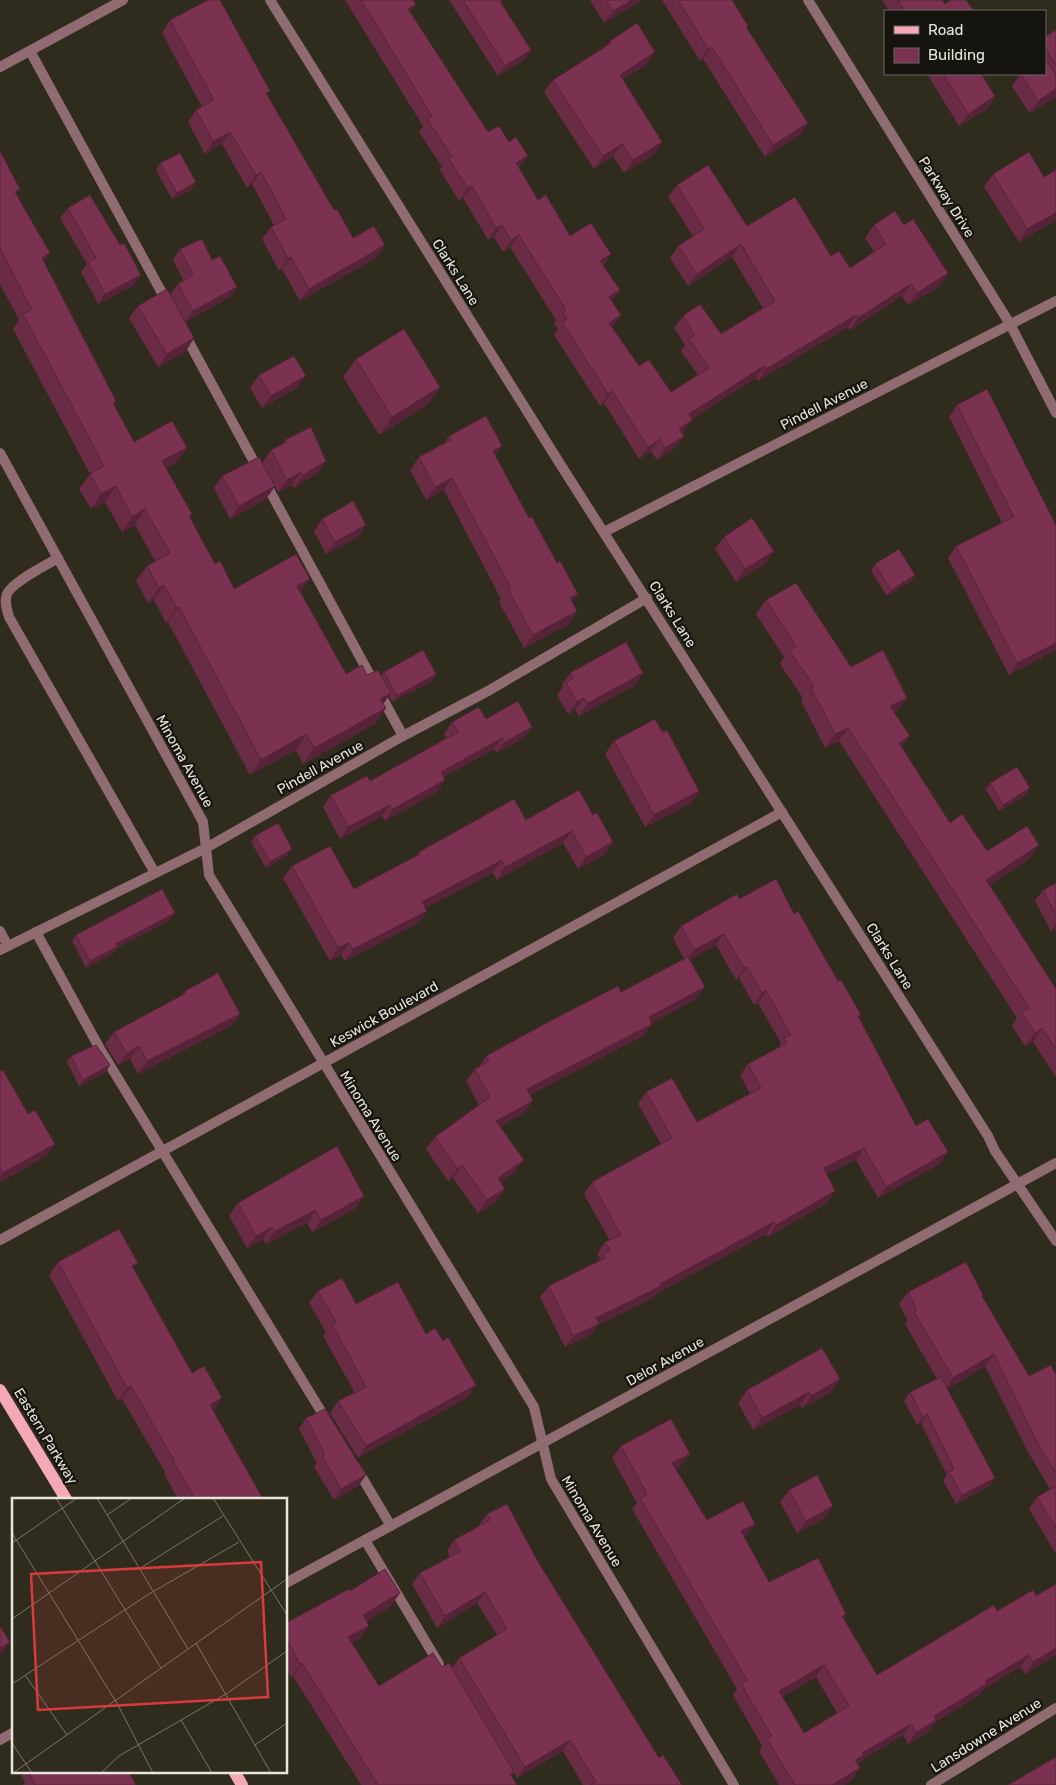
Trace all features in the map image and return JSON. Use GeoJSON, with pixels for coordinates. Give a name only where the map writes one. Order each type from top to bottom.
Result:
{"type":"FeatureCollection","features":[{"type":"Feature","properties":{"kind":"main road","name":"Eastern Parkway"},"geometry":{"type":"LineString","coordinates":[[0,1390],[65,1498]]}},
{"type":"Feature","properties":{"kind":"main road"},"geometry":{"type":"LineString","coordinates":[[235,1772],[242,1785]]}},
{"type":"Feature","properties":{"kind":"street"},"geometry":{"type":"LineString","coordinates":[[0,67],[123,0]]}},
{"type":"Feature","properties":{"kind":"street","name":"Clarks Lane"},"geometry":{"type":"LineString","coordinates":[[270,0],[604,532],[1017,1184],[1056,1241]]}},
{"type":"Feature","properties":{"kind":"street","name":"Parkway Drive"},"geometry":{"type":"LineString","coordinates":[[808,0],[1010,324],[1056,413]]}},
{"type":"Feature","properties":{"kind":"street"},"geometry":{"type":"LineString","coordinates":[[30,51],[403,736]]}},
{"type":"Feature","properties":{"kind":"street","name":"Pindell Avenue"},"geometry":{"type":"LineString","coordinates":[[604,532],[1056,301]]}},
{"type":"Feature","properties":{"kind":"street","name":"Minoma Avenue"},"geometry":{"type":"LineString","coordinates":[[0,453],[203,822],[209,875],[534,1407],[551,1479],[734,1785]]}},
{"type":"Feature","properties":{"kind":"street"},"geometry":{"type":"LineString","coordinates":[[58,558],[12,587],[6,595],[7,612],[155,873]]}},
{"type":"Feature","properties":{"kind":"street","name":"Pindell Avenue"},"geometry":{"type":"LineString","coordinates":[[4,948],[206,848],[403,736],[488,691],[647,598]]}},
{"type":"Feature","properties":{"kind":"street","name":"Keswick Boulevard"},"geometry":{"type":"LineString","coordinates":[[0,1240],[782,812]]}},
{"type":"Feature","properties":{"kind":"street"},"geometry":{"type":"LineString","coordinates":[[0,931],[4,948]]}},
{"type":"Feature","properties":{"kind":"street"},"geometry":{"type":"LineString","coordinates":[[36,932],[100,1049],[164,1150],[334,1432]]}},
{"type":"Feature","properties":{"kind":"street","name":"Delor Avenue"},"geometry":{"type":"LineString","coordinates":[[288,1582],[1056,1163]]}},
{"type":"Feature","properties":{"kind":"street"},"geometry":{"type":"LineString","coordinates":[[350,1458],[391,1526]]}},
{"type":"Feature","properties":{"kind":"street"},"geometry":{"type":"LineString","coordinates":[[365,1540],[446,1675]]}},
{"type":"Feature","properties":{"kind":"street","name":"Lansdowne Avenue"},"geometry":{"type":"LineString","coordinates":[[931,1785],[1056,1708]]}},
{"type":"Feature","properties":{"kind":"street"},"geometry":{"type":"LineString","coordinates":[[0,1740],[12,1733]]}},
{"type":"Feature","properties":{"kind":"building"},"geometry":{"type":"Polygon","coordinates":[[[208,0],[220,0],[270,91],[266,93],[334,210],[337,209],[353,238],[374,226],[385,245],[309,289],[291,257],[288,258],[271,227],[286,219],[261,172],[256,175],[230,132],[213,141],[196,110],[214,100],[170,20],[208,0]]]}},
{"type":"Feature","properties":{"kind":"building"},"geometry":{"type":"Polygon","coordinates":[[[361,0],[413,0],[416,4],[408,9],[488,132],[499,126],[509,142],[516,137],[528,156],[516,163],[538,200],[546,195],[570,236],[591,223],[611,254],[600,261],[620,290],[609,297],[621,315],[609,323],[639,366],[649,360],[671,392],[709,368],[689,339],[695,335],[683,316],[700,304],[721,334],[775,301],[741,244],[697,274],[678,246],[704,229],[677,185],[708,165],[747,226],[795,197],[831,256],[839,251],[850,268],[886,244],[874,225],[895,211],[904,225],[913,219],[948,273],[917,293],[911,284],[858,318],[856,315],[766,369],[764,366],[689,414],[692,420],[679,429],[684,436],[665,448],[660,439],[648,447],[612,391],[608,394],[562,322],[567,319],[563,312],[566,310],[519,235],[511,240],[502,225],[496,228],[472,186],[468,188],[448,158],[452,156],[427,119],[432,116],[361,0]]]}},
{"type":"Feature","properties":{"kind":"building"},"geometry":{"type":"Polygon","coordinates":[[[463,0],[499,0],[531,50],[505,66],[463,0]]]}},
{"type":"Feature","properties":{"kind":"building"},"geometry":{"type":"Polygon","coordinates":[[[606,0],[632,0],[613,11],[606,0]]]}},
{"type":"Feature","properties":{"kind":"building"},"geometry":{"type":"Polygon","coordinates":[[[678,0],[732,0],[748,26],[746,27],[808,123],[773,145],[712,47],[708,49],[678,0]]]}},
{"type":"Feature","properties":{"kind":"building"},"geometry":{"type":"Polygon","coordinates":[[[898,0],[942,0],[945,4],[951,0],[966,0],[973,10],[904,10],[898,0]]]}},
{"type":"Feature","properties":{"kind":"building"},"geometry":{"type":"Polygon","coordinates":[[[637,23],[655,52],[620,75],[662,142],[633,160],[622,144],[603,156],[553,80],[611,43],[610,41],[637,23]]]}},
{"type":"Feature","properties":{"kind":"building"},"geometry":{"type":"Polygon","coordinates":[[[1056,30],[1056,65],[1046,49],[1046,36],[1056,30]]]}},
{"type":"Feature","properties":{"kind":"building"},"geometry":{"type":"Polygon","coordinates":[[[1046,60],[1056,75],[1056,89],[1038,101],[1022,75],[1046,75],[1046,60]]]}},
{"type":"Feature","properties":{"kind":"building"},"geometry":{"type":"Polygon","coordinates":[[[944,75],[982,75],[995,96],[968,114],[944,75]]]}},
{"type":"Feature","properties":{"kind":"building"},"geometry":{"type":"Polygon","coordinates":[[[0,151],[20,189],[15,192],[50,253],[42,258],[116,401],[113,403],[134,442],[172,421],[187,448],[162,461],[192,514],[189,516],[215,564],[220,561],[234,589],[296,554],[310,579],[297,586],[346,674],[362,665],[367,675],[378,670],[391,693],[380,699],[386,708],[314,748],[306,734],[261,760],[179,607],[177,608],[164,585],[159,588],[147,566],[170,553],[145,509],[132,517],[116,486],[101,494],[90,474],[104,466],[23,314],[32,310],[0,248],[0,151]]]}},
{"type":"Feature","properties":{"kind":"building"},"geometry":{"type":"Polygon","coordinates":[[[1029,152],[1044,177],[1056,170],[1056,213],[1027,229],[993,174],[1029,152]]]}},
{"type":"Feature","properties":{"kind":"building"},"geometry":{"type":"Polygon","coordinates":[[[180,153],[196,182],[177,193],[160,163],[180,153]]]}},
{"type":"Feature","properties":{"kind":"building"},"geometry":{"type":"Polygon","coordinates":[[[90,195],[120,245],[124,243],[141,275],[105,294],[88,262],[96,258],[68,208],[90,195]]]}},
{"type":"Feature","properties":{"kind":"building"},"geometry":{"type":"Polygon","coordinates":[[[202,239],[212,260],[220,256],[237,287],[193,311],[178,284],[193,275],[180,249],[202,239]]]}},
{"type":"Feature","properties":{"kind":"building"},"geometry":{"type":"Polygon","coordinates":[[[167,289],[194,338],[167,354],[138,306],[167,289]]]}},
{"type":"Feature","properties":{"kind":"building"},"geometry":{"type":"Polygon","coordinates":[[[404,329],[440,387],[392,417],[356,359],[404,329]]]}},
{"type":"Feature","properties":{"kind":"building"},"geometry":{"type":"Polygon","coordinates":[[[294,356],[306,376],[271,396],[259,375],[294,356]]]}},
{"type":"Feature","properties":{"kind":"building"},"geometry":{"type":"Polygon","coordinates":[[[987,389],[1056,525],[1056,643],[1017,663],[956,546],[1014,517],[957,405],[987,389]]]}},
{"type":"Feature","properties":{"kind":"building"},"geometry":{"type":"Polygon","coordinates":[[[486,416],[502,446],[493,451],[529,518],[532,517],[557,563],[560,561],[578,594],[570,598],[577,611],[533,635],[508,589],[511,588],[452,478],[435,487],[419,457],[451,440],[449,436],[486,416]]]}},
{"type":"Feature","properties":{"kind":"building"},"geometry":{"type":"Polygon","coordinates":[[[311,427],[326,461],[302,476],[301,472],[287,480],[271,450],[287,442],[285,440],[311,427]]]}},
{"type":"Feature","properties":{"kind":"building"},"geometry":{"type":"Polygon","coordinates":[[[259,457],[275,486],[239,506],[222,476],[259,457]]]}},
{"type":"Feature","properties":{"kind":"building"},"geometry":{"type":"Polygon","coordinates":[[[353,501],[366,525],[335,542],[322,519],[353,501]]]}},
{"type":"Feature","properties":{"kind":"building"},"geometry":{"type":"Polygon","coordinates":[[[752,518],[774,551],[745,569],[724,537],[752,518]]]}},
{"type":"Feature","properties":{"kind":"building"},"geometry":{"type":"Polygon","coordinates":[[[899,549],[915,575],[891,590],[875,564],[899,549]]]}},
{"type":"Feature","properties":{"kind":"building"},"geometry":{"type":"Polygon","coordinates":[[[796,583],[851,667],[883,650],[907,698],[890,706],[910,736],[899,743],[950,823],[962,814],[987,851],[1027,826],[1039,845],[986,880],[1056,989],[1056,1049],[1042,1028],[1035,1033],[1021,1012],[1029,1008],[848,728],[835,734],[811,688],[814,686],[789,650],[796,646],[766,600],[796,583]]]}},
{"type":"Feature","properties":{"kind":"building"},"geometry":{"type":"Polygon","coordinates":[[[626,642],[643,673],[588,703],[584,698],[577,702],[566,682],[573,678],[570,673],[626,642]]]}},
{"type":"Feature","properties":{"kind":"building"},"geometry":{"type":"Polygon","coordinates":[[[423,650],[436,674],[397,696],[384,672],[423,650]]]}},
{"type":"Feature","properties":{"kind":"building"},"geometry":{"type":"Polygon","coordinates":[[[518,701],[532,727],[505,742],[502,738],[441,772],[445,780],[393,809],[390,805],[348,827],[331,795],[367,776],[370,781],[458,732],[452,722],[479,707],[486,719],[518,701]]]}},
{"type":"Feature","properties":{"kind":"building"},"geometry":{"type":"Polygon","coordinates":[[[655,719],[662,732],[667,730],[699,791],[654,815],[614,741],[655,719]]]}},
{"type":"Feature","properties":{"kind":"building"},"geometry":{"type":"Polygon","coordinates":[[[1017,767],[1030,788],[1003,805],[990,783],[1017,767]]]}},
{"type":"Feature","properties":{"kind":"building"},"geometry":{"type":"Polygon","coordinates":[[[579,790],[593,815],[597,813],[613,842],[586,857],[572,831],[505,867],[502,860],[422,902],[427,911],[353,949],[349,943],[338,948],[292,866],[330,846],[354,889],[420,854],[419,852],[514,799],[526,820],[579,790]]]}},
{"type":"Feature","properties":{"kind":"building"},"geometry":{"type":"Polygon","coordinates":[[[278,823],[292,849],[270,862],[255,836],[278,823]]]}},
{"type":"Feature","properties":{"kind":"building"},"geometry":{"type":"Polygon","coordinates":[[[776,879],[794,914],[798,911],[838,981],[841,980],[861,1015],[858,1016],[916,1126],[928,1119],[948,1152],[886,1187],[864,1148],[824,1168],[835,1191],[776,1225],[774,1222],[660,1284],[661,1286],[596,1318],[599,1324],[573,1336],[549,1286],[605,1258],[603,1254],[610,1250],[605,1242],[621,1235],[592,1182],[672,1138],[646,1092],[672,1078],[697,1122],[761,1088],[748,1064],[787,1043],[784,1038],[791,1035],[766,991],[762,993],[747,967],[744,968],[724,934],[694,950],[681,926],[737,894],[739,899],[776,879]]]}},
{"type":"Feature","properties":{"kind":"building"},"geometry":{"type":"Polygon","coordinates":[[[1056,883],[1056,915],[1043,890],[1056,883]]]}},
{"type":"Feature","properties":{"kind":"building"},"geometry":{"type":"Polygon","coordinates":[[[162,889],[175,913],[116,944],[117,947],[90,961],[76,935],[162,889]]]}},
{"type":"Feature","properties":{"kind":"building"},"geometry":{"type":"Polygon","coordinates":[[[688,957],[705,987],[649,1017],[652,1024],[527,1089],[533,1101],[496,1121],[524,1160],[498,1178],[505,1189],[487,1200],[462,1165],[457,1169],[435,1137],[490,1097],[475,1069],[489,1061],[486,1056],[550,1021],[618,986],[621,992],[688,957]]]}},
{"type":"Feature","properties":{"kind":"building"},"geometry":{"type":"Polygon","coordinates":[[[218,973],[240,1014],[147,1061],[139,1046],[127,1053],[114,1032],[186,993],[185,991],[218,973]]]}},
{"type":"Feature","properties":{"kind":"building"},"geometry":{"type":"Polygon","coordinates":[[[96,1045],[110,1065],[83,1080],[71,1056],[96,1045]]]}},
{"type":"Feature","properties":{"kind":"building"},"geometry":{"type":"Polygon","coordinates":[[[3,1070],[28,1114],[35,1110],[55,1144],[3,1173],[0,1168],[0,1071],[3,1070]]]}},
{"type":"Feature","properties":{"kind":"building"},"geometry":{"type":"Polygon","coordinates":[[[337,1146],[364,1196],[321,1220],[316,1210],[275,1231],[272,1227],[256,1236],[238,1203],[337,1146]]]}},
{"type":"Feature","properties":{"kind":"building"},"geometry":{"type":"Polygon","coordinates":[[[119,1229],[138,1263],[132,1266],[192,1373],[204,1366],[222,1398],[210,1405],[262,1498],[194,1498],[131,1386],[127,1388],[58,1262],[119,1229]]]}},
{"type":"Feature","properties":{"kind":"building"},"geometry":{"type":"Polygon","coordinates":[[[966,1262],[982,1296],[1029,1376],[1051,1365],[1056,1375],[1056,1473],[1036,1440],[994,1354],[953,1378],[914,1312],[917,1310],[908,1292],[966,1262]]]}},
{"type":"Feature","properties":{"kind":"building"},"geometry":{"type":"Polygon","coordinates":[[[342,1278],[356,1304],[398,1282],[426,1334],[435,1328],[443,1341],[448,1337],[476,1385],[366,1446],[338,1401],[366,1387],[332,1324],[336,1322],[318,1291],[342,1278]]]}},
{"type":"Feature","properties":{"kind":"building"},"geometry":{"type":"Polygon","coordinates":[[[822,1348],[840,1379],[811,1396],[809,1392],[762,1418],[747,1390],[822,1348]]]}},
{"type":"Feature","properties":{"kind":"building"},"geometry":{"type":"Polygon","coordinates":[[[941,1377],[995,1478],[962,1495],[949,1472],[954,1469],[927,1414],[923,1417],[910,1392],[941,1377]]]}},
{"type":"Feature","properties":{"kind":"building"},"geometry":{"type":"Polygon","coordinates":[[[325,1409],[366,1475],[341,1489],[322,1456],[325,1454],[306,1418],[325,1409]]]}},
{"type":"Feature","properties":{"kind":"building"},"geometry":{"type":"Polygon","coordinates":[[[671,1419],[690,1454],[672,1463],[707,1520],[743,1501],[755,1524],[741,1531],[769,1582],[818,1558],[846,1614],[842,1616],[877,1675],[994,1605],[997,1611],[1033,1590],[1036,1596],[1056,1584],[1056,1648],[1033,1662],[1029,1655],[985,1681],[987,1684],[934,1716],[936,1720],[916,1732],[911,1724],[862,1753],[864,1755],[855,1760],[860,1768],[832,1785],[795,1785],[767,1739],[772,1736],[741,1684],[747,1680],[640,1498],[647,1494],[621,1446],[671,1419]],[[824,1665],[779,1691],[804,1733],[849,1706],[824,1665]]]}},
{"type":"Feature","properties":{"kind":"building"},"geometry":{"type":"Polygon","coordinates":[[[817,1475],[833,1506],[806,1521],[789,1490],[817,1475]]]}},
{"type":"Feature","properties":{"kind":"building"},"geometry":{"type":"Polygon","coordinates":[[[1056,1486],[1056,1528],[1037,1497],[1056,1486]]]}},
{"type":"Feature","properties":{"kind":"building"},"geometry":{"type":"Polygon","coordinates":[[[507,1504],[537,1560],[659,1758],[663,1755],[682,1785],[590,1785],[596,1782],[570,1740],[525,1767],[459,1658],[507,1629],[485,1592],[445,1616],[420,1573],[461,1551],[454,1540],[490,1520],[487,1514],[507,1504]]]}},
{"type":"Feature","properties":{"kind":"building"},"geometry":{"type":"Polygon","coordinates":[[[385,1569],[400,1593],[363,1615],[369,1626],[348,1637],[379,1686],[433,1653],[442,1667],[449,1663],[514,1772],[510,1774],[517,1785],[378,1785],[302,1663],[300,1664],[288,1642],[288,1622],[349,1589],[350,1591],[385,1569]]]}},
{"type":"Feature","properties":{"kind":"building"},"geometry":{"type":"Polygon","coordinates":[[[0,1626],[10,1642],[0,1648],[0,1626]]]}},
{"type":"Feature","properties":{"kind":"building"},"geometry":{"type":"Polygon","coordinates":[[[1056,1757],[1056,1785],[1008,1785],[1056,1757]]]}},
{"type":"Feature","properties":{"kind":"building"},"geometry":{"type":"Polygon","coordinates":[[[34,1772],[129,1772],[136,1785],[35,1785],[30,1775],[34,1772]]]}}]}
